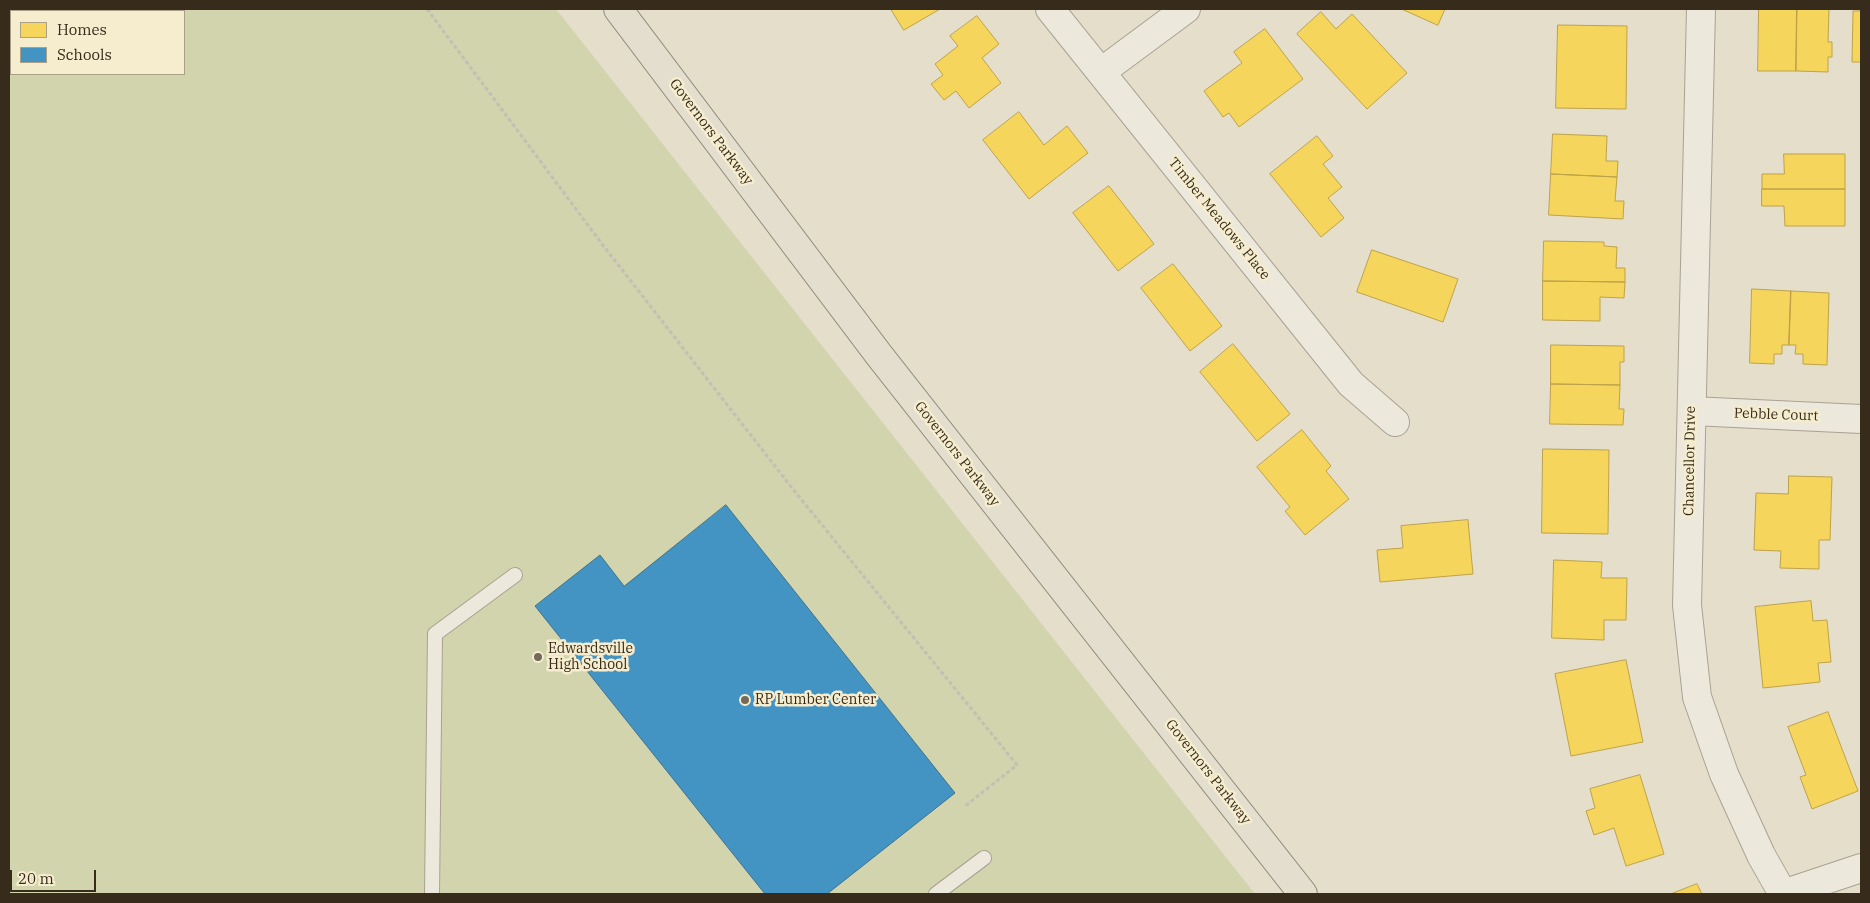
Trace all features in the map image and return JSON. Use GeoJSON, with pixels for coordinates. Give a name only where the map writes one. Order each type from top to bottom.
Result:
{"type":"FeatureCollection","features":[{"type":"Feature","properties":{"kind":"main road","name":"Governors Parkway"},"geometry":{"type":"LineString","coordinates":[[618,9],[879,355],[1303,894]]}},
{"type":"Feature","properties":{"kind":"street","name":"Timber Meadows Place"},"geometry":{"type":"LineString","coordinates":[[1050,9],[1351,384],[1395,422]]}},
{"type":"Feature","properties":{"kind":"street"},"geometry":{"type":"LineString","coordinates":[[1101,72],[1186,9]]}},
{"type":"Feature","properties":{"kind":"street","name":"Chancellor Drive"},"geometry":{"type":"LineString","coordinates":[[1701,9],[1687,606],[1697,698],[1724,774],[1761,855],[1783,894]]}},
{"type":"Feature","properties":{"kind":"street","name":"Pebble Court"},"geometry":{"type":"LineString","coordinates":[[1692,411],[1861,419]]}},
{"type":"Feature","properties":{"kind":"street"},"geometry":{"type":"LineString","coordinates":[[1783,894],[1861,868]]}},
{"type":"Feature","properties":{"kind":"lane"},"geometry":{"type":"LineString","coordinates":[[432,894],[435,634],[515,575]]}},
{"type":"Feature","properties":{"kind":"lane"},"geometry":{"type":"LineString","coordinates":[[936,894],[984,858]]}},
{"type":"Feature","properties":{"kind":"path"},"geometry":{"type":"LineString","coordinates":[[427,9],[602,244],[792,488],[1016,765],[964,807]]}},
{"type":"Feature","properties":{"kind":"green space","name":"Edwardsville High School"},"geometry":{"type":"Polygon","coordinates":[[[9,9],[556,9],[1255,894],[9,894],[9,9]]]}},
{"type":"Feature","properties":{"kind":"building: Homes"},"geometry":{"type":"Polygon","coordinates":[[[891,9],[940,9],[904,30],[891,9]]]}},
{"type":"Feature","properties":{"kind":"building: Homes"},"geometry":{"type":"Polygon","coordinates":[[[1402,9],[1445,9],[1438,25],[1402,9]]]}},
{"type":"Feature","properties":{"kind":"building: Homes"},"geometry":{"type":"Polygon","coordinates":[[[1759,9],[1797,9],[1796,71],[1758,71],[1759,9]]]}},
{"type":"Feature","properties":{"kind":"building: Homes"},"geometry":{"type":"Polygon","coordinates":[[[1797,9],[1829,9],[1828,42],[1832,42],[1832,57],[1828,57],[1828,72],[1796,71],[1797,9]]]}},
{"type":"Feature","properties":{"kind":"building: Homes"},"geometry":{"type":"Polygon","coordinates":[[[1861,9],[1861,62],[1852,62],[1853,11],[1859,11],[1861,9]]]}},
{"type":"Feature","properties":{"kind":"building: Homes"},"geometry":{"type":"Polygon","coordinates":[[[1321,12],[1336,29],[1352,14],[1407,73],[1367,109],[1297,34],[1321,12]]]}},
{"type":"Feature","properties":{"kind":"building: Homes"},"geometry":{"type":"Polygon","coordinates":[[[977,16],[999,44],[982,58],[1001,83],[969,108],[956,91],[944,100],[931,84],[943,75],[935,64],[958,46],[950,36],[977,16]]]}},
{"type":"Feature","properties":{"kind":"building: Homes"},"geometry":{"type":"Polygon","coordinates":[[[1558,25],[1627,26],[1626,109],[1556,108],[1558,25]]]}},
{"type":"Feature","properties":{"kind":"building: Homes"},"geometry":{"type":"Polygon","coordinates":[[[1265,29],[1303,79],[1239,127],[1229,113],[1223,117],[1204,91],[1242,63],[1234,52],[1265,29]]]}},
{"type":"Feature","properties":{"kind":"building: Homes"},"geometry":{"type":"Polygon","coordinates":[[[1019,112],[1044,145],[1067,126],[1088,153],[1029,199],[983,140],[1019,112]]]}},
{"type":"Feature","properties":{"kind":"building: Homes"},"geometry":{"type":"Polygon","coordinates":[[[1553,134],[1607,136],[1606,161],[1618,161],[1617,177],[1551,174],[1553,134]]]}},
{"type":"Feature","properties":{"kind":"building: Homes"},"geometry":{"type":"Polygon","coordinates":[[[1317,136],[1333,156],[1323,164],[1342,187],[1328,198],[1344,218],[1321,237],[1270,174],[1317,136]]]}},
{"type":"Feature","properties":{"kind":"building: Homes"},"geometry":{"type":"Polygon","coordinates":[[[1784,154],[1845,154],[1845,189],[1762,189],[1762,174],[1784,174],[1784,154]]]}},
{"type":"Feature","properties":{"kind":"building: Homes"},"geometry":{"type":"Polygon","coordinates":[[[1551,174],[1617,177],[1615,201],[1624,201],[1623,219],[1549,215],[1551,174]]]}},
{"type":"Feature","properties":{"kind":"building: Homes"},"geometry":{"type":"Polygon","coordinates":[[[1109,186],[1154,244],[1118,271],[1073,213],[1109,186]]]}},
{"type":"Feature","properties":{"kind":"building: Homes"},"geometry":{"type":"Polygon","coordinates":[[[1762,189],[1845,189],[1845,226],[1785,226],[1784,206],[1762,206],[1762,189]]]}},
{"type":"Feature","properties":{"kind":"building: Homes"},"geometry":{"type":"Polygon","coordinates":[[[1544,241],[1604,242],[1604,246],[1617,247],[1616,268],[1625,268],[1625,282],[1543,281],[1544,241]]]}},
{"type":"Feature","properties":{"kind":"building: Homes"},"geometry":{"type":"Polygon","coordinates":[[[1372,250],[1458,279],[1443,322],[1357,292],[1372,250]]]}},
{"type":"Feature","properties":{"kind":"building: Homes"},"geometry":{"type":"Polygon","coordinates":[[[1173,264],[1222,326],[1190,351],[1141,288],[1173,264]]]}},
{"type":"Feature","properties":{"kind":"building: Homes"},"geometry":{"type":"Polygon","coordinates":[[[1543,281],[1625,282],[1624,298],[1600,297],[1600,321],[1543,320],[1543,281]]]}},
{"type":"Feature","properties":{"kind":"building: Homes"},"geometry":{"type":"Polygon","coordinates":[[[1752,289],[1791,291],[1789,345],[1782,345],[1782,354],[1774,354],[1774,364],[1750,363],[1752,289]]]}},
{"type":"Feature","properties":{"kind":"building: Homes"},"geometry":{"type":"Polygon","coordinates":[[[1791,291],[1829,293],[1827,365],[1803,364],[1803,354],[1795,354],[1796,345],[1789,345],[1791,291]]]}},
{"type":"Feature","properties":{"kind":"building: Homes"},"geometry":{"type":"Polygon","coordinates":[[[1233,344],[1290,414],[1257,441],[1200,372],[1233,344]]]}},
{"type":"Feature","properties":{"kind":"building: Homes"},"geometry":{"type":"Polygon","coordinates":[[[1551,345],[1624,346],[1624,362],[1620,362],[1620,385],[1551,384],[1551,345]]]}},
{"type":"Feature","properties":{"kind":"building: Homes"},"geometry":{"type":"Polygon","coordinates":[[[1551,384],[1620,385],[1619,409],[1624,409],[1623,425],[1550,424],[1551,384]]]}},
{"type":"Feature","properties":{"kind":"building: Homes"},"geometry":{"type":"Polygon","coordinates":[[[1302,430],[1331,466],[1326,471],[1349,499],[1305,535],[1285,511],[1290,507],[1257,467],[1302,430]]]}},
{"type":"Feature","properties":{"kind":"building: Homes"},"geometry":{"type":"Polygon","coordinates":[[[1543,449],[1609,450],[1608,534],[1542,533],[1543,449]]]}},
{"type":"Feature","properties":{"kind":"building: Homes"},"geometry":{"type":"Polygon","coordinates":[[[1789,476],[1832,477],[1830,540],[1819,540],[1819,569],[1780,568],[1781,551],[1754,550],[1756,493],[1788,494],[1789,476]]]}},
{"type":"Feature","properties":{"kind":"building: Homes"},"geometry":{"type":"Polygon","coordinates":[[[1468,520],[1473,574],[1380,582],[1377,550],[1403,548],[1401,526],[1468,520]]]}},
{"type":"Feature","properties":{"kind":"building: Homes"},"geometry":{"type":"Polygon","coordinates":[[[1554,560],[1602,562],[1601,578],[1627,578],[1626,620],[1604,620],[1604,640],[1552,638],[1554,560]]]}},
{"type":"Feature","properties":{"kind":"building: Homes"},"geometry":{"type":"Polygon","coordinates":[[[1811,601],[1813,621],[1827,620],[1831,662],[1818,663],[1820,682],[1763,688],[1755,607],[1811,601]]]}},
{"type":"Feature","properties":{"kind":"building: Homes"},"geometry":{"type":"Polygon","coordinates":[[[1626,660],[1643,742],[1571,756],[1555,674],[1626,660]]]}},
{"type":"Feature","properties":{"kind":"building: Homes"},"geometry":{"type":"Polygon","coordinates":[[[1828,712],[1858,791],[1812,809],[1800,777],[1806,775],[1788,727],[1828,712]]]}},
{"type":"Feature","properties":{"kind":"building: Homes"},"geometry":{"type":"Polygon","coordinates":[[[1640,775],[1664,854],[1626,866],[1614,828],[1594,835],[1586,811],[1595,808],[1590,789],[1640,775]]]}},
{"type":"Feature","properties":{"kind":"building: Homes"},"geometry":{"type":"Polygon","coordinates":[[[1697,884],[1702,894],[1671,894],[1697,884]]]}},
{"type":"Feature","properties":{"kind":"building: Schools","name":"RP Lumber Center"},"geometry":{"type":"Polygon","coordinates":[[[726,505],[955,793],[827,894],[765,894],[535,606],[600,555],[624,586],[726,505]]]}},
{"type":"Feature","properties":{"kind":"place","name":"Edwardsville High School"},"geometry":{"type":"Point","coordinates":[538,657]}},
{"type":"Feature","properties":{"kind":"place","name":"RP Lumber Center"},"geometry":{"type":"Point","coordinates":[745,700]}}]}
